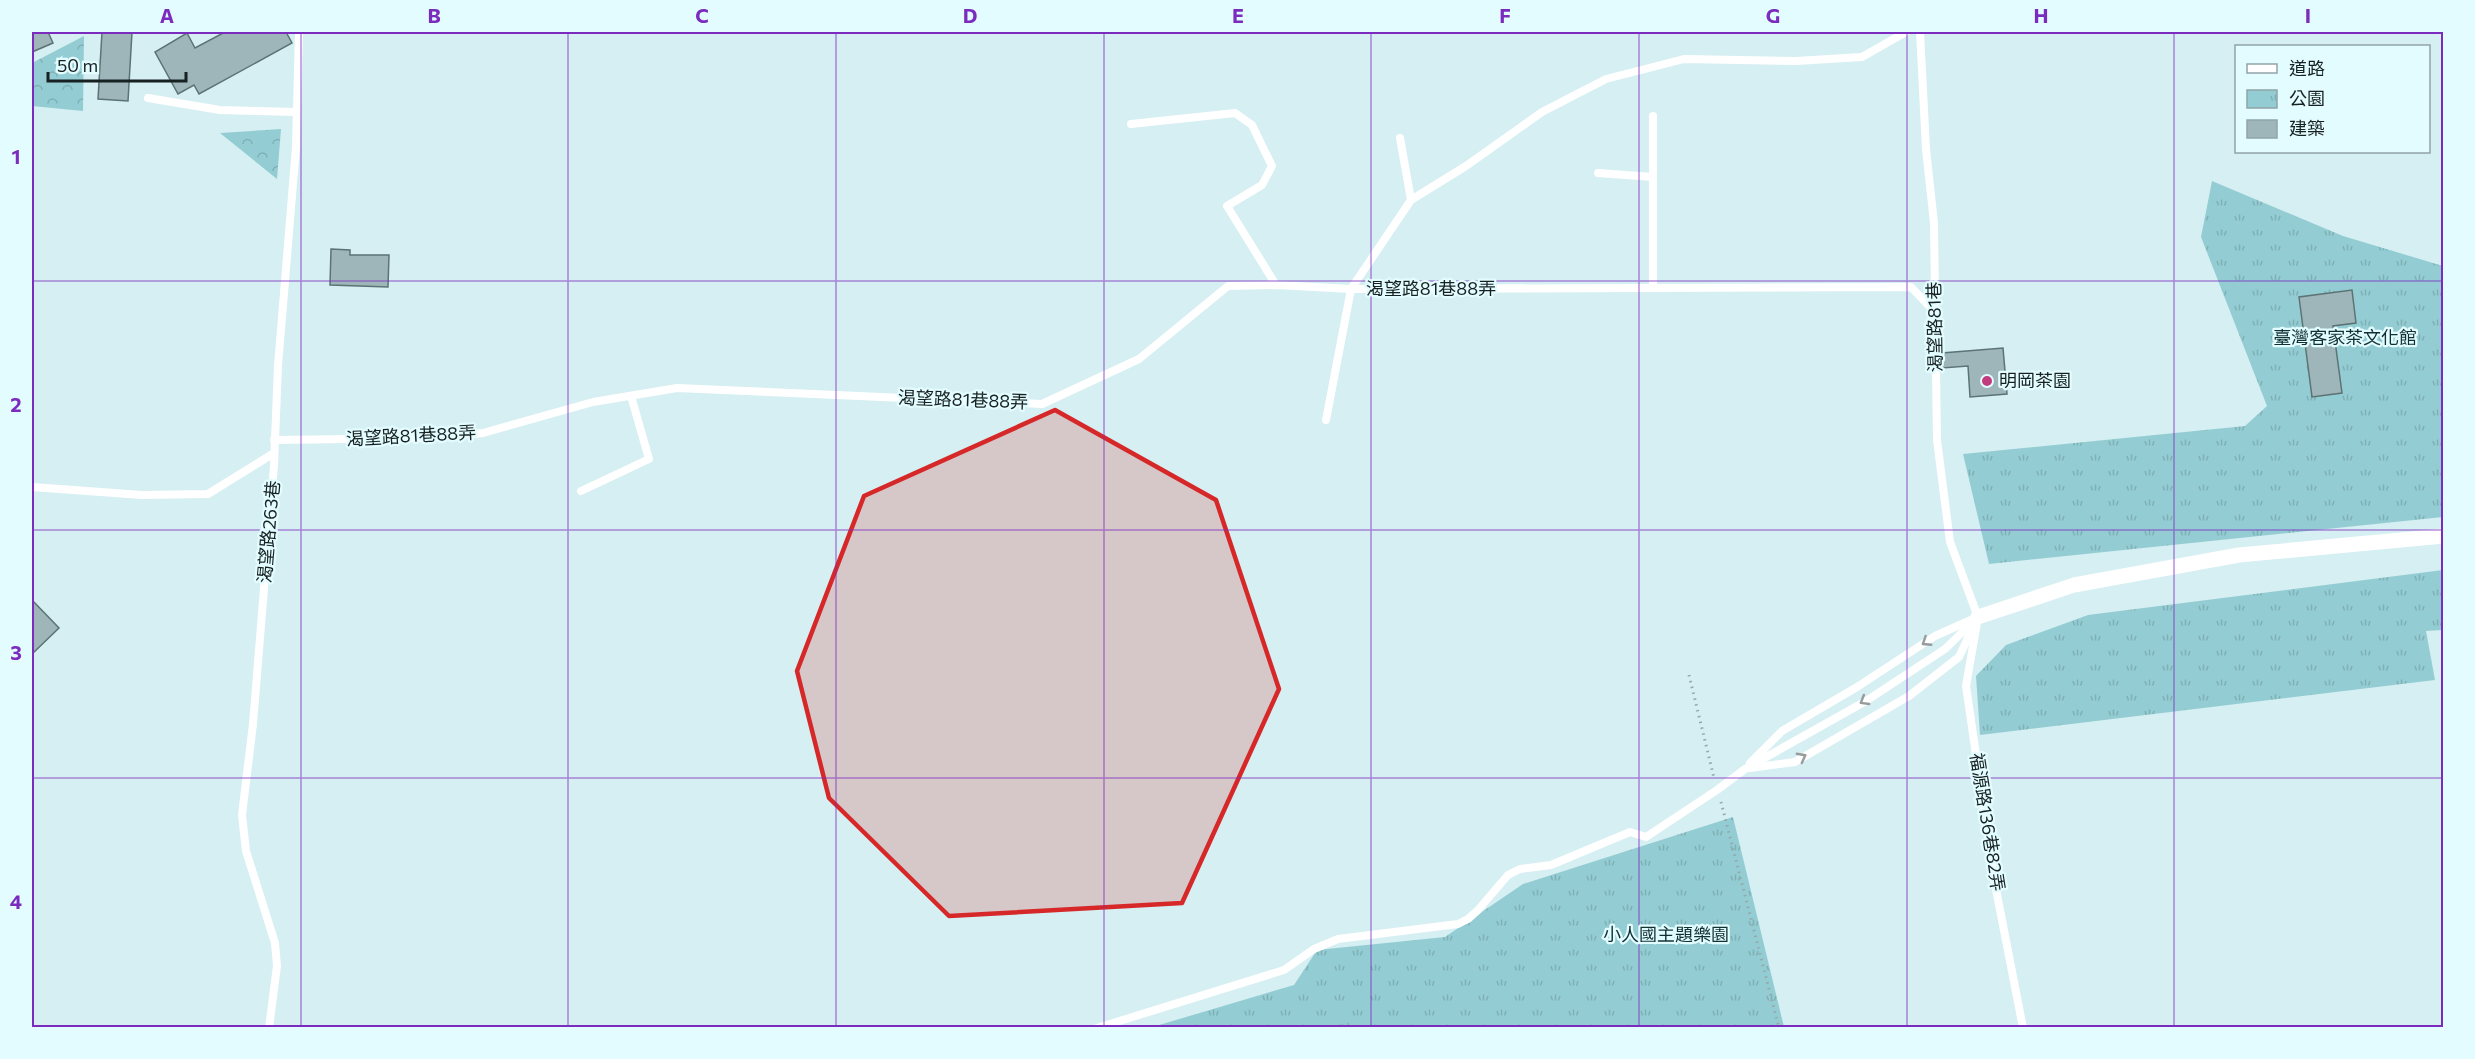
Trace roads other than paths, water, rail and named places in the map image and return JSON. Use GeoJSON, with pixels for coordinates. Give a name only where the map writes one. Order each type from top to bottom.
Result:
{"type":"FeatureCollection","features":[{"type":"Feature","properties":{"kind":"street"},"geometry":{"type":"LineString","coordinates":[[1978,616],[2074,585],[2239,555],[2444,536]]}},
{"type":"Feature","properties":{"kind":"lane","name":"渴望路263巷"},"geometry":{"type":"LineString","coordinates":[[269,1028],[278,966],[275,943],[246,851],[242,815],[253,723],[274,453],[297,112],[299,32]]}},
{"type":"Feature","properties":{"kind":"lane"},"geometry":{"type":"LineString","coordinates":[[1326,420],[1351,289],[1411,200],[1466,166],[1542,112],[1606,79],[1684,59],[1796,61],[1862,57],[1906,32]]}},
{"type":"Feature","properties":{"kind":"lane","name":"渴望路81巷"},"geometry":{"type":"LineString","coordinates":[[1920,32],[1926,149],[1934,223],[1937,440],[1950,542],[1978,616]]}},
{"type":"Feature","properties":{"kind":"lane"},"geometry":{"type":"LineString","coordinates":[[148,98],[220,110],[297,112]]}},
{"type":"Feature","properties":{"kind":"lane"},"geometry":{"type":"LineString","coordinates":[[1131,124],[1235,113],[1252,125],[1272,166],[1262,185],[1227,206],[1276,285]]}},
{"type":"Feature","properties":{"kind":"lane"},"geometry":{"type":"LineString","coordinates":[[1653,116],[1653,288]]}},
{"type":"Feature","properties":{"kind":"lane"},"geometry":{"type":"LineString","coordinates":[[1400,138],[1411,200]]}},
{"type":"Feature","properties":{"kind":"lane"},"geometry":{"type":"LineString","coordinates":[[1598,173],[1653,177]]}},
{"type":"Feature","properties":{"kind":"lane","name":"渴望路81巷88弄"},"geometry":{"type":"LineString","coordinates":[[274,440],[427,438],[483,433],[593,402],[677,388],[1042,404],[1139,359],[1228,286],[1276,285],[1351,289],[1911,287],[1935,312]]}},
{"type":"Feature","properties":{"kind":"lane"},"geometry":{"type":"LineString","coordinates":[[581,491],[649,459],[631,396]]}},
{"type":"Feature","properties":{"kind":"lane"},"geometry":{"type":"LineString","coordinates":[[32,487],[142,495],[208,494],[274,453]]}},
{"type":"Feature","properties":{"kind":"lane"},"geometry":{"type":"LineString","coordinates":[[1097,1028],[1284,970],[1314,949],[1338,939],[1458,924],[1478,910],[1508,875],[1520,869],[1551,865],[1629,832],[1646,837],[1718,790],[1745,769],[1866,701],[1935,656],[1978,616]]}},
{"type":"Feature","properties":{"kind":"lane"},"geometry":{"type":"LineString","coordinates":[[1745,769],[1782,730],[1857,687],[1935,636],[1978,616]]}},
{"type":"Feature","properties":{"kind":"lane"},"geometry":{"type":"LineString","coordinates":[[1745,769],[1795,762],[1909,696],[1959,657],[1978,616]]}},
{"type":"Feature","properties":{"kind":"lane","name":"福源路136巷82弄"},"geometry":{"type":"LineString","coordinates":[[1978,616],[1966,686],[1994,879],[2023,1028]]}},
{"type":"Feature","properties":{"kind":"place","name":"明岡茶園"},"geometry":{"type":"Point","coordinates":[1987,381]}},
{"type":"Feature","properties":{"kind":"park label","name":"臺灣客家茶文化館"},"geometry":{"type":"Point","coordinates":[2345,338]}},
{"type":"Feature","properties":{"kind":"park label","name":"小人國主題樂園"},"geometry":{"type":"Point","coordinates":[1666,935]}}]}
